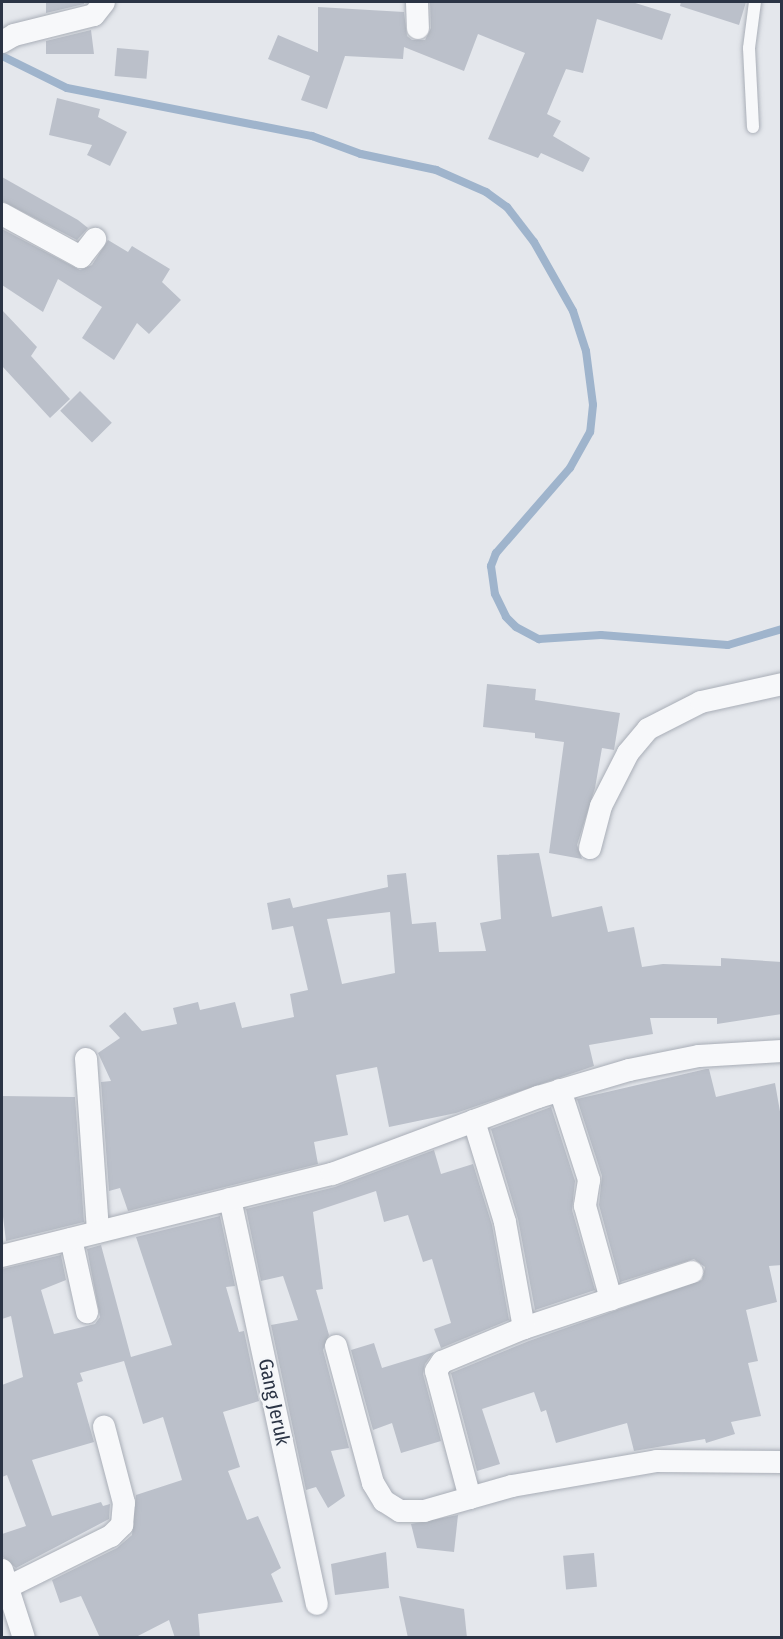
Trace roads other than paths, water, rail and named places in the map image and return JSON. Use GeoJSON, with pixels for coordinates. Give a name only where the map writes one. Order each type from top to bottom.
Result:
{"type":"FeatureCollection","features":[{"type":"Feature","properties":{"kind":"street"},"geometry":{"type":"LineString","coordinates":[[2,42],[14,34],[94,15],[104,2]]}},
{"type":"Feature","properties":{"kind":"street"},"geometry":{"type":"LineString","coordinates":[[417,2],[418,28]]}},
{"type":"Feature","properties":{"kind":"street"},"geometry":{"type":"LineString","coordinates":[[2,214],[81,257],[95,239]]}},
{"type":"Feature","properties":{"kind":"street"},"geometry":{"type":"LineString","coordinates":[[590,848],[601,806],[628,753],[648,729],[701,702],[782,684]]}},
{"type":"Feature","properties":{"kind":"street"},"geometry":{"type":"LineString","coordinates":[[2,1256],[332,1174],[560,1090],[629,1070],[699,1056],[782,1052]]}},
{"type":"Feature","properties":{"kind":"street"},"geometry":{"type":"LineString","coordinates":[[86,1059],[98,1232]]}},
{"type":"Feature","properties":{"kind":"street"},"geometry":{"type":"LineString","coordinates":[[560,1090],[589,1180],[585,1206],[611,1299]]}},
{"type":"Feature","properties":{"kind":"street"},"geometry":{"type":"LineString","coordinates":[[474,1121],[505,1222],[524,1328]]}},
{"type":"Feature","properties":{"kind":"street","name":"Gang Jeruk"},"geometry":{"type":"LineString","coordinates":[[230,1199],[317,1604]]}},
{"type":"Feature","properties":{"kind":"street"},"geometry":{"type":"LineString","coordinates":[[71,1239],[87,1312]]}},
{"type":"Feature","properties":{"kind":"street"},"geometry":{"type":"LineString","coordinates":[[470,1498],[436,1371],[442,1362],[524,1328],[692,1272]]}},
{"type":"Feature","properties":{"kind":"street"},"geometry":{"type":"LineString","coordinates":[[336,1346],[373,1483],[384,1501],[400,1510],[424,1511],[512,1486],[657,1461],[782,1462]]}},
{"type":"Feature","properties":{"kind":"street"},"geometry":{"type":"LineString","coordinates":[[24,1638],[4,1582],[111,1536],[122,1525],[124,1503],[104,1426]]}},
{"type":"Feature","properties":{"kind":"lane"},"geometry":{"type":"LineString","coordinates":[[753,127],[749,48],[755,2]]}},
{"type":"Feature","properties":{"kind":"waterway"},"geometry":{"type":"LineString","coordinates":[[2,56],[67,88],[312,136],[361,154],[436,170],[486,192],[507,207],[534,242],[573,311],[586,351],[593,405],[590,432],[570,468],[496,553],[491,566],[495,594],[506,617],[516,627],[539,639],[601,635],[728,645],[782,629]]}}]}
